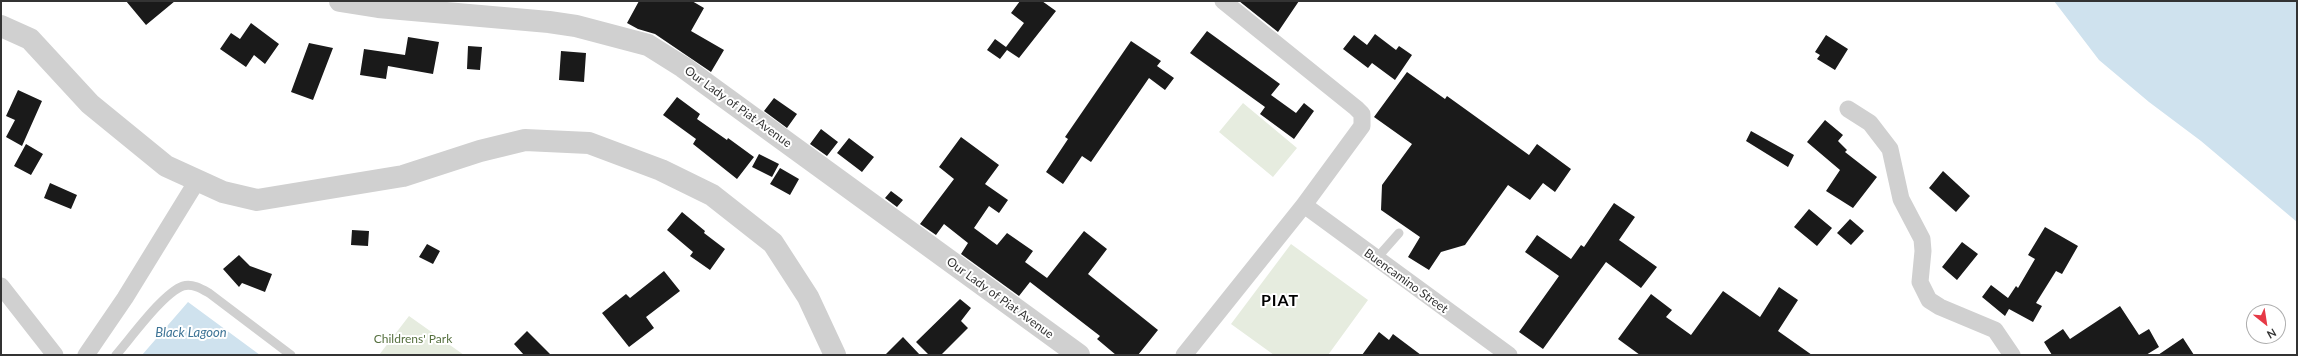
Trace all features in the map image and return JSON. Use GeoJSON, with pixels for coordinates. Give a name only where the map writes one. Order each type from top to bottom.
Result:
{"type":"FeatureCollection","features":[{"type":"Feature","properties":{"kind":"street","name":"Our Lady of Piat Avenue"},"geometry":{"type":"LineString","coordinates":[[340,1],[408,10],[549,22],[576,26],[648,45],[683,67],[739,106],[1079,355]]}},
{"type":"Feature","properties":{"kind":"street"},"geometry":{"type":"LineString","coordinates":[[1184,355],[1304,205],[1362,126],[1362,114],[1223,1]]}},
{"type":"Feature","properties":{"kind":"street"},"geometry":{"type":"LineString","coordinates":[[1,26],[30,39],[90,104],[166,166],[223,192],[257,200],[403,176],[480,151],[525,140],[589,143],[661,170],[712,195],[773,243],[808,297],[835,355]]}},
{"type":"Feature","properties":{"kind":"street"},"geometry":{"type":"LineString","coordinates":[[1848,109],[1870,123],[1890,149],[1901,200],[1922,239],[1923,251],[1920,282],[1929,300],[1940,308],[1995,330],[2012,355]]}},
{"type":"Feature","properties":{"kind":"street"},"geometry":{"type":"LineString","coordinates":[[86,355],[125,298],[197,181]]}},
{"type":"Feature","properties":{"kind":"street","name":"Buencamino Street"},"geometry":{"type":"LineString","coordinates":[[1304,205],[1509,355]]}},
{"type":"Feature","properties":{"kind":"street"},"geometry":{"type":"LineString","coordinates":[[1,286],[55,355]]}},
{"type":"Feature","properties":{"kind":"lane"},"geometry":{"type":"LineString","coordinates":[[1376,259],[1399,233]]}},
{"type":"Feature","properties":{"kind":"lane"},"geometry":{"type":"LineString","coordinates":[[116,355],[159,306],[174,291],[184,285],[196,286],[210,293],[291,355]]}},
{"type":"Feature","properties":{"kind":"green space"},"geometry":{"type":"Polygon","coordinates":[[[1243,103],[1297,148],[1273,177],[1219,132],[1243,103]]]}},
{"type":"Feature","properties":{"kind":"green space"},"geometry":{"type":"Polygon","coordinates":[[[1291,244],[1368,300],[1328,355],[1274,355],[1231,324],[1291,244]]]}},
{"type":"Feature","properties":{"kind":"green space","name":"Childrens' Park"},"geometry":{"type":"Polygon","coordinates":[[[409,316],[464,355],[379,355],[409,316]]]}},
{"type":"Feature","properties":{"kind":"water"},"geometry":{"type":"Polygon","coordinates":[[[2054,1],[2297,1],[2297,222],[2201,141],[2149,102],[2099,60],[2054,1]]]}},
{"type":"Feature","properties":{"kind":"water","name":"Black Lagoon"},"geometry":{"type":"Polygon","coordinates":[[[188,302],[260,355],[142,355],[188,302]]]}},
{"type":"Feature","properties":{"kind":"building"},"geometry":{"type":"Polygon","coordinates":[[[126,1],[175,1],[146,25],[126,1]]]}},
{"type":"Feature","properties":{"kind":"building"},"geometry":{"type":"Polygon","coordinates":[[[639,1],[692,1],[704,8],[691,31],[724,50],[711,72],[655,34],[638,29],[627,23],[639,1]]]}},
{"type":"Feature","properties":{"kind":"building"},"geometry":{"type":"Polygon","coordinates":[[[1020,1],[1042,1],[1056,11],[1019,58],[1007,50],[1000,59],[987,50],[995,39],[1006,47],[1024,23],[1011,13],[1020,1]]]}},
{"type":"Feature","properties":{"kind":"building"},"geometry":{"type":"Polygon","coordinates":[[[1239,1],[1299,1],[1278,32],[1239,1]]]}},
{"type":"Feature","properties":{"kind":"building"},"geometry":{"type":"Polygon","coordinates":[[[251,23],[279,44],[265,64],[254,55],[246,67],[220,49],[231,33],[240,39],[251,23]]]}},
{"type":"Feature","properties":{"kind":"building"},"geometry":{"type":"Polygon","coordinates":[[[1207,31],[1280,84],[1271,95],[1296,113],[1304,103],[1314,111],[1294,139],[1260,114],[1265,107],[1190,53],[1207,31]]]}},
{"type":"Feature","properties":{"kind":"building"},"geometry":{"type":"Polygon","coordinates":[[[1375,34],[1396,50],[1399,46],[1412,55],[1395,80],[1372,63],[1368,68],[1343,49],[1354,35],[1367,45],[1375,34]]]}},
{"type":"Feature","properties":{"kind":"building"},"geometry":{"type":"Polygon","coordinates":[[[1826,35],[1848,49],[1835,70],[1817,59],[1820,55],[1815,52],[1826,35]]]}},
{"type":"Feature","properties":{"kind":"building"},"geometry":{"type":"Polygon","coordinates":[[[408,37],[439,42],[433,74],[388,66],[386,79],[360,75],[364,49],[405,55],[408,37]]]}},
{"type":"Feature","properties":{"kind":"building"},"geometry":{"type":"Polygon","coordinates":[[[1131,41],[1161,61],[1157,66],[1174,78],[1165,90],[1149,78],[1091,162],[1082,156],[1063,184],[1046,172],[1068,139],[1065,137],[1131,41]]]}},
{"type":"Feature","properties":{"kind":"building"},"geometry":{"type":"Polygon","coordinates":[[[309,43],[333,48],[313,100],[291,92],[309,43]]]}},
{"type":"Feature","properties":{"kind":"building"},"geometry":{"type":"Polygon","coordinates":[[[468,46],[482,47],[480,70],[467,69],[468,46]]]}},
{"type":"Feature","properties":{"kind":"building"},"geometry":{"type":"Polygon","coordinates":[[[561,51],[586,53],[584,82],[559,80],[561,51]]]}},
{"type":"Feature","properties":{"kind":"building"},"geometry":{"type":"Polygon","coordinates":[[[1407,72],[1445,99],[1447,96],[1529,155],[1537,144],[1571,169],[1555,192],[1543,183],[1530,200],[1508,185],[1465,245],[1441,252],[1429,270],[1408,257],[1420,237],[1381,210],[1382,185],[1412,144],[1374,117],[1407,72]]]}},
{"type":"Feature","properties":{"kind":"building"},"geometry":{"type":"Polygon","coordinates":[[[18,90],[42,101],[22,146],[6,137],[15,120],[6,116],[18,90]]]}},
{"type":"Feature","properties":{"kind":"building"},"geometry":{"type":"Polygon","coordinates":[[[677,97],[700,114],[697,119],[727,140],[728,138],[754,157],[737,179],[693,144],[696,139],[663,115],[677,97]]]}},
{"type":"Feature","properties":{"kind":"building"},"geometry":{"type":"Polygon","coordinates":[[[774,98],[797,114],[787,128],[764,111],[774,98]]]}},
{"type":"Feature","properties":{"kind":"building"},"geometry":{"type":"Polygon","coordinates":[[[1825,120],[1843,135],[1838,141],[1847,150],[1845,152],[1877,177],[1853,208],[1826,191],[1840,170],[1807,142],[1825,120]]]}},
{"type":"Feature","properties":{"kind":"building"},"geometry":{"type":"Polygon","coordinates":[[[821,129],[838,142],[827,156],[810,144],[821,129]]]}},
{"type":"Feature","properties":{"kind":"building"},"geometry":{"type":"Polygon","coordinates":[[[1751,131],[1794,155],[1788,167],[1746,141],[1751,131]]]}},
{"type":"Feature","properties":{"kind":"building"},"geometry":{"type":"Polygon","coordinates":[[[961,137],[999,165],[985,184],[1008,200],[999,213],[989,206],[974,228],[997,245],[1007,233],[1033,251],[1025,262],[1047,278],[1084,231],[1107,249],[1088,274],[1158,330],[1138,355],[1116,355],[1097,339],[1100,336],[1030,282],[1019,296],[961,254],[968,243],[944,224],[936,235],[920,224],[954,179],[939,167],[961,137]]]}},
{"type":"Feature","properties":{"kind":"building"},"geometry":{"type":"Polygon","coordinates":[[[849,138],[874,157],[862,172],[837,153],[849,138]]]}},
{"type":"Feature","properties":{"kind":"building"},"geometry":{"type":"Polygon","coordinates":[[[26,144],[43,154],[31,175],[14,166],[26,144]]]}},
{"type":"Feature","properties":{"kind":"building"},"geometry":{"type":"Polygon","coordinates":[[[759,154],[779,164],[772,177],[752,167],[759,154]]]}},
{"type":"Feature","properties":{"kind":"building"},"geometry":{"type":"Polygon","coordinates":[[[780,168],[799,179],[790,195],[770,184],[780,168]]]}},
{"type":"Feature","properties":{"kind":"building"},"geometry":{"type":"Polygon","coordinates":[[[1943,171],[1970,196],[1956,212],[1929,188],[1943,171]]]}},
{"type":"Feature","properties":{"kind":"building"},"geometry":{"type":"Polygon","coordinates":[[[50,183],[77,195],[71,209],[44,198],[50,183]]]}},
{"type":"Feature","properties":{"kind":"building"},"geometry":{"type":"Polygon","coordinates":[[[891,191],[903,200],[897,207],[885,198],[891,191]]]}},
{"type":"Feature","properties":{"kind":"building"},"geometry":{"type":"Polygon","coordinates":[[[1614,203],[1635,217],[1619,240],[1657,267],[1641,288],[1606,262],[1543,349],[1519,332],[1559,276],[1525,252],[1537,235],[1571,259],[1581,245],[1584,247],[1614,203]]]}},
{"type":"Feature","properties":{"kind":"building"},"geometry":{"type":"Polygon","coordinates":[[[1809,209],[1832,228],[1817,246],[1794,227],[1809,209]]]}},
{"type":"Feature","properties":{"kind":"building"},"geometry":{"type":"Polygon","coordinates":[[[682,212],[705,231],[704,233],[725,249],[710,270],[690,256],[693,252],[667,230],[682,212]]]}},
{"type":"Feature","properties":{"kind":"building"},"geometry":{"type":"Polygon","coordinates":[[[1850,219],[1864,231],[1851,245],[1837,233],[1850,219]]]}},
{"type":"Feature","properties":{"kind":"building"},"geometry":{"type":"Polygon","coordinates":[[[2045,227],[2078,246],[2062,274],[2056,271],[2036,303],[2042,306],[2033,322],[2009,309],[2005,316],[1982,297],[1991,285],[2008,298],[2016,286],[2018,288],[2035,259],[2028,255],[2045,227]]]}},
{"type":"Feature","properties":{"kind":"building"},"geometry":{"type":"Polygon","coordinates":[[[352,230],[369,231],[368,246],[351,245],[352,230]]]}},
{"type":"Feature","properties":{"kind":"building"},"geometry":{"type":"Polygon","coordinates":[[[1962,242],[1978,254],[1957,280],[1942,267],[1962,242]]]}},
{"type":"Feature","properties":{"kind":"building"},"geometry":{"type":"Polygon","coordinates":[[[427,244],[440,251],[433,264],[419,257],[427,244]]]}},
{"type":"Feature","properties":{"kind":"building"},"geometry":{"type":"Polygon","coordinates":[[[239,255],[250,266],[272,274],[265,292],[242,283],[239,287],[223,269],[239,255]]]}},
{"type":"Feature","properties":{"kind":"building"},"geometry":{"type":"Polygon","coordinates":[[[664,271],[680,291],[646,317],[654,328],[629,347],[602,313],[626,294],[630,298],[664,271]]]}},
{"type":"Feature","properties":{"kind":"building"},"geometry":{"type":"Polygon","coordinates":[[[1779,287],[1798,300],[1778,331],[1812,355],[1640,355],[1618,339],[1651,294],[1672,310],[1666,317],[1691,335],[1723,291],[1760,317],[1779,287]]]}},
{"type":"Feature","properties":{"kind":"building"},"geometry":{"type":"Polygon","coordinates":[[[960,299],[971,308],[961,321],[968,328],[941,355],[929,355],[916,342],[960,299]]]}},
{"type":"Feature","properties":{"kind":"building"},"geometry":{"type":"Polygon","coordinates":[[[2120,306],[2139,335],[2149,329],[2159,347],[2146,355],[2052,355],[2044,342],[2063,329],[2070,339],[2120,306]]]}},
{"type":"Feature","properties":{"kind":"building"},"geometry":{"type":"Polygon","coordinates":[[[527,331],[551,355],[524,355],[514,344],[527,331]]]}},
{"type":"Feature","properties":{"kind":"building"},"geometry":{"type":"Polygon","coordinates":[[[1379,332],[1389,340],[1393,334],[1421,355],[1362,355],[1379,332]]]}},
{"type":"Feature","properties":{"kind":"building"},"geometry":{"type":"Polygon","coordinates":[[[903,337],[920,355],[885,355],[903,337]]]}},
{"type":"Feature","properties":{"kind":"building"},"geometry":{"type":"Polygon","coordinates":[[[2183,338],[2194,355],[2158,355],[2183,338]]]}},
{"type":"Feature","properties":{"kind":"district","name":"PIAT"},"geometry":{"type":"Point","coordinates":[1280,301]}}]}
